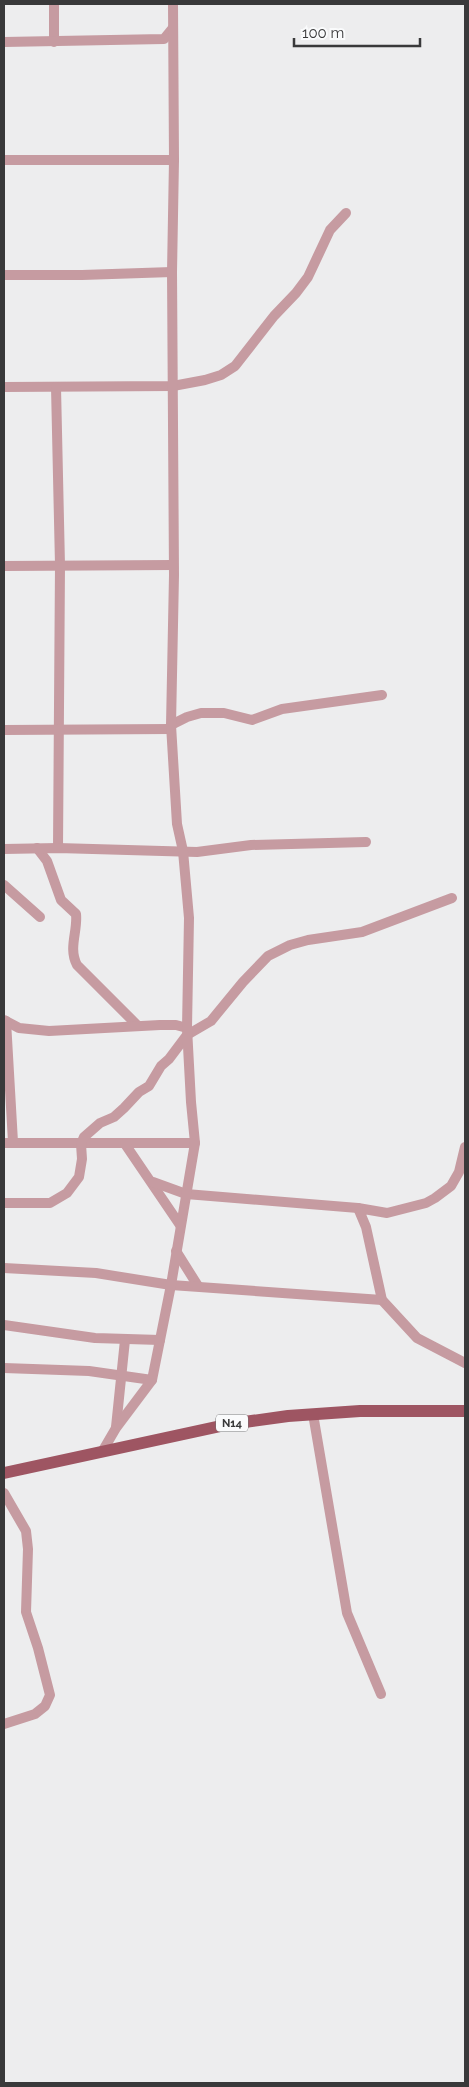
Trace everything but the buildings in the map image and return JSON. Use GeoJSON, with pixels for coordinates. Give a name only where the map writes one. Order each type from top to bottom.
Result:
{"type":"FeatureCollection","features":[{"type":"Feature","properties":{"kind":"main road","name":"N14"},"geometry":{"type":"LineString","coordinates":[[4,1473],[230,1424],[313,1414],[360,1411],[465,1411]]}},
{"type":"Feature","properties":{"kind":"street"},"geometry":{"type":"LineString","coordinates":[[54,4],[54,42]]}},
{"type":"Feature","properties":{"kind":"street"},"geometry":{"type":"LineString","coordinates":[[102,1452],[116,1428],[152,1380],[171,1285],[195,1143],[187,1031],[187,986],[190,946],[183,851],[177,824],[171,727],[173,565],[173,4]]}},
{"type":"Feature","properties":{"kind":"street"},"geometry":{"type":"LineString","coordinates":[[164,39],[173,28]]}},
{"type":"Feature","properties":{"kind":"street"},"geometry":{"type":"LineString","coordinates":[[4,42],[164,39],[173,48]]}},
{"type":"Feature","properties":{"kind":"street"},"geometry":{"type":"LineString","coordinates":[[4,160],[174,160]]}},
{"type":"Feature","properties":{"kind":"street"},"geometry":{"type":"LineString","coordinates":[[4,387],[173,386],[221,375],[235,366],[274,316],[296,294],[308,277],[330,230],[346,213]]}},
{"type":"Feature","properties":{"kind":"street"},"geometry":{"type":"LineString","coordinates":[[4,275],[172,272]]}},
{"type":"Feature","properties":{"kind":"street"},"geometry":{"type":"LineString","coordinates":[[56,387],[60,565],[58,848]]}},
{"type":"Feature","properties":{"kind":"street"},"geometry":{"type":"LineString","coordinates":[[4,566],[173,565]]}},
{"type":"Feature","properties":{"kind":"street"},"geometry":{"type":"LineString","coordinates":[[4,730],[171,727],[186,717],[201,713],[224,713],[252,720],[282,709],[382,695]]}},
{"type":"Feature","properties":{"kind":"street"},"geometry":{"type":"LineString","coordinates":[[4,848],[197,852],[251,846],[366,842]]}},
{"type":"Feature","properties":{"kind":"street"},"geometry":{"type":"LineString","coordinates":[[37,848],[47,861],[61,900],[76,914],[77,922],[72,951],[74,958],[120,1010],[137,1025]]}},
{"type":"Feature","properties":{"kind":"street"},"geometry":{"type":"LineString","coordinates":[[4,885],[40,917]]}},
{"type":"Feature","properties":{"kind":"street"},"geometry":{"type":"LineString","coordinates":[[4,1203],[50,1203],[67,1193],[79,1177],[82,1159],[81,1144],[84,1136],[100,1123],[114,1117],[139,1092],[149,1086],[187,1031],[211,1021],[243,982],[268,956],[290,945],[308,940],[362,932],[452,898]]}},
{"type":"Feature","properties":{"kind":"street"},"geometry":{"type":"LineString","coordinates":[[187,1031],[176,1025],[137,1025],[49,1031],[19,1028],[5,1021],[8,1143],[195,1143]]}},
{"type":"Feature","properties":{"kind":"street"},"geometry":{"type":"LineString","coordinates":[[125,1144],[153,1182],[180,1225]]}},
{"type":"Feature","properties":{"kind":"street"},"geometry":{"type":"LineString","coordinates":[[153,1182],[186,1194],[358,1208],[388,1213],[426,1203],[451,1186],[459,1172],[465,1146]]}},
{"type":"Feature","properties":{"kind":"street"},"geometry":{"type":"LineString","coordinates":[[358,1208],[366,1227],[382,1300],[417,1338],[465,1363]]}},
{"type":"Feature","properties":{"kind":"street"},"geometry":{"type":"LineString","coordinates":[[176,1251],[198,1286]]}},
{"type":"Feature","properties":{"kind":"street"},"geometry":{"type":"LineString","coordinates":[[4,1268],[96,1273],[171,1285],[382,1300]]}},
{"type":"Feature","properties":{"kind":"street"},"geometry":{"type":"LineString","coordinates":[[4,1325],[95,1338],[160,1340]]}},
{"type":"Feature","properties":{"kind":"street"},"geometry":{"type":"LineString","coordinates":[[116,1428],[125,1340]]}},
{"type":"Feature","properties":{"kind":"street"},"geometry":{"type":"LineString","coordinates":[[4,1368],[89,1371],[152,1380]]}},
{"type":"Feature","properties":{"kind":"street"},"geometry":{"type":"LineString","coordinates":[[313,1414],[347,1612],[381,1694]]}},
{"type":"Feature","properties":{"kind":"street"},"geometry":{"type":"LineString","coordinates":[[4,1493],[26,1531],[28,1549],[26,1612],[38,1648],[50,1695],[45,1706],[35,1714],[4,1724]]}}]}
